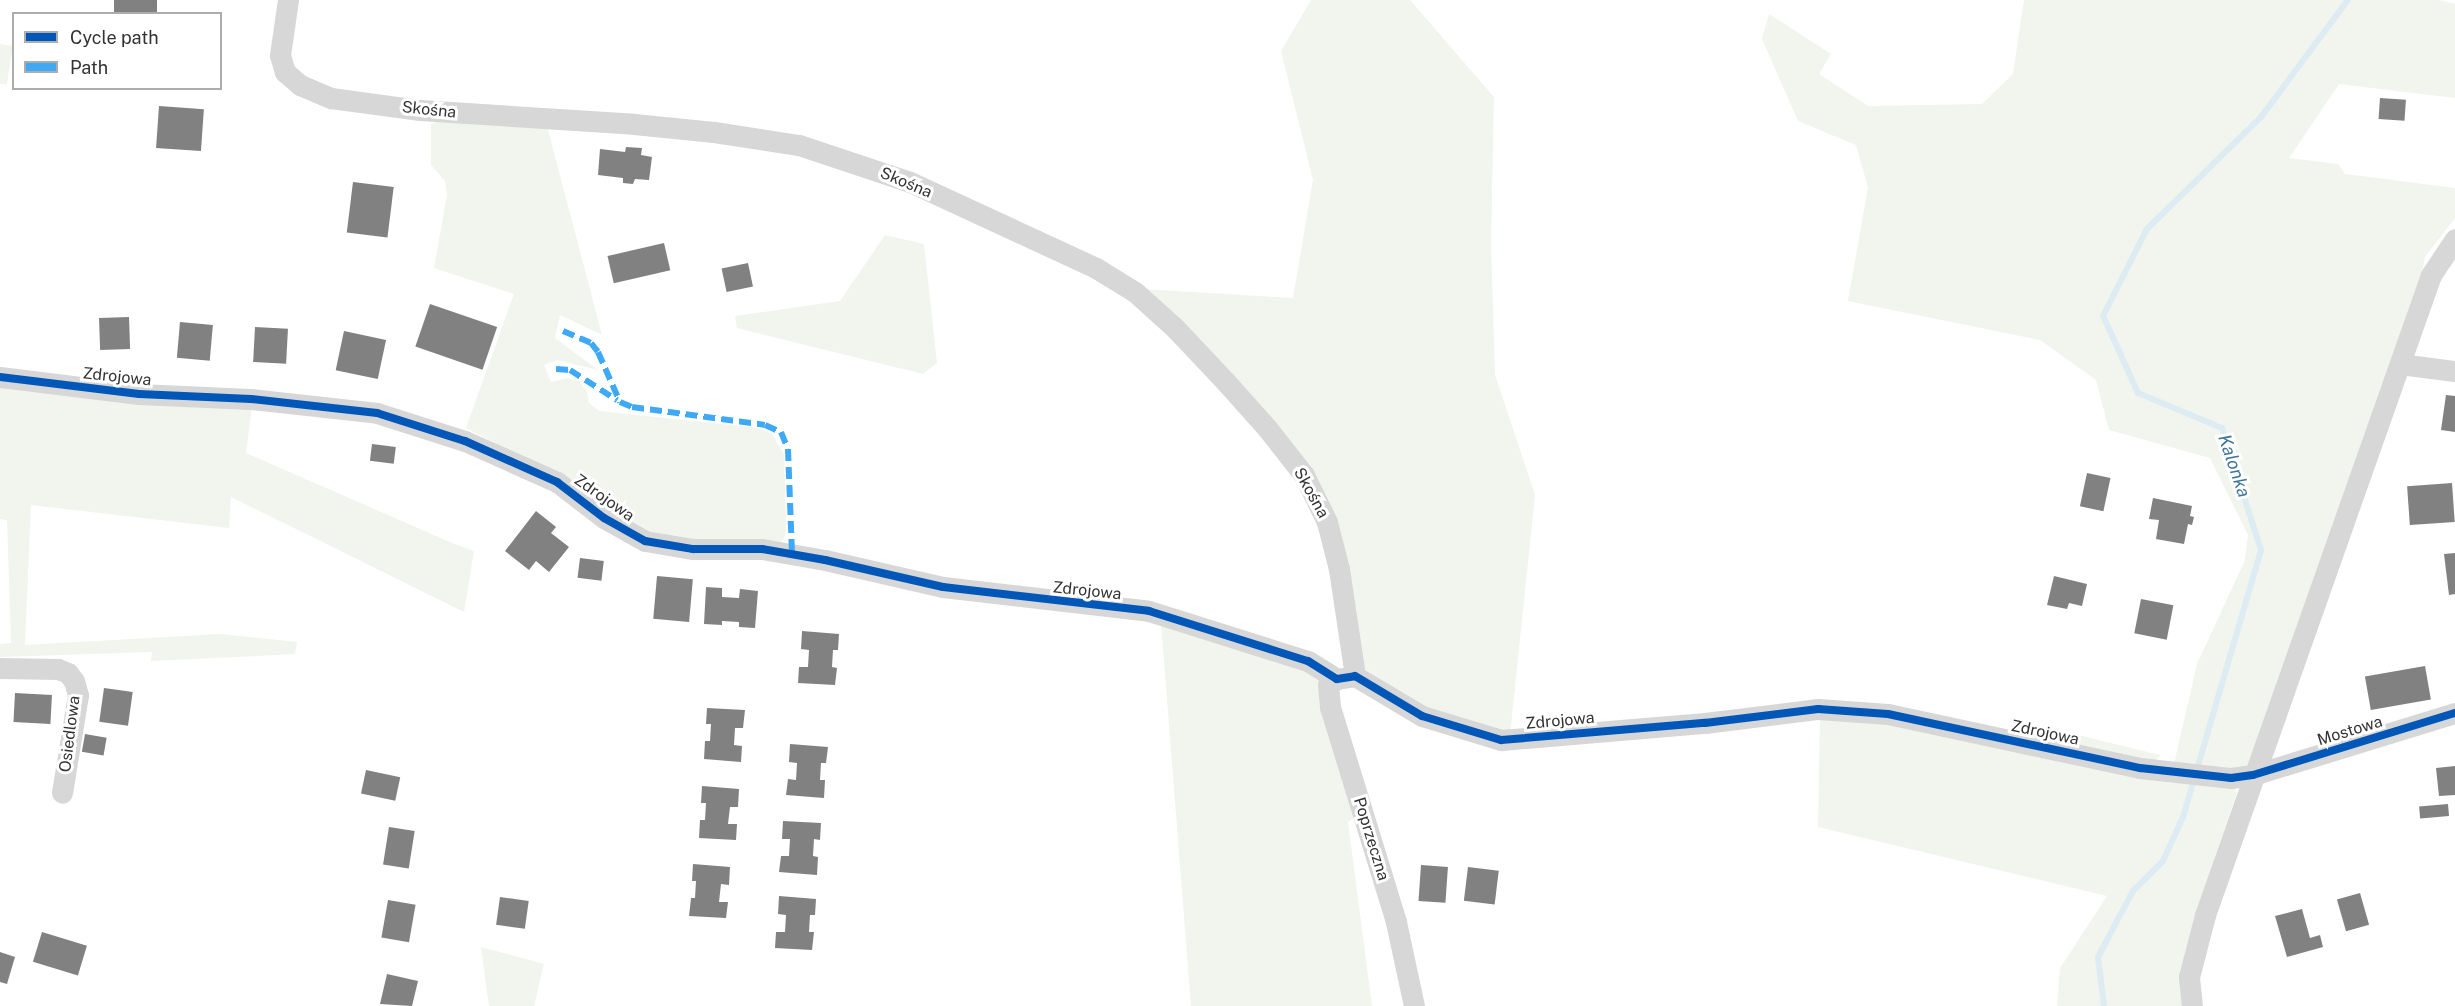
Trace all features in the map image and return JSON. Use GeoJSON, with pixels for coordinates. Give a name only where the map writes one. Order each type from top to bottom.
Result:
{"type":"FeatureCollection","features":[{"type":"Feature","properties":{"kind":"street","name":"Skośna"},"geometry":{"type":"LineString","coordinates":[[288,0],[280,55],[285,72],[300,85],[331,98],[420,110],[665,127],[799,145],[910,182],[1096,268],[1136,292],[1175,328],[1232,389],[1267,428],[1304,475],[1327,522],[1349,622],[1346,677]]}},
{"type":"Feature","properties":{"kind":"street"},"geometry":{"type":"LineString","coordinates":[[2192,1006],[2189,977],[2205,915],[2431,275],[2455,238]]}},
{"type":"Feature","properties":{"kind":"street"},"geometry":{"type":"LineString","coordinates":[[2400,363],[2455,371]]}},
{"type":"Feature","properties":{"kind":"street","name":"Zdrojowa"},"geometry":{"type":"LineString","coordinates":[[0,377],[139,394],[251,399],[377,413],[465,441],[557,482],[604,518],[645,541],[693,549],[762,549],[825,560],[943,587],[1149,611],[1308,661],[1346,677],[1422,716],[1501,740],[1705,723],[1818,709],[1888,714],[2174,773],[2231,778]]}},
{"type":"Feature","properties":{"kind":"street","name":"Osiedlowa"},"geometry":{"type":"LineString","coordinates":[[0,668],[58,669],[68,673],[74,681],[78,695],[62,794]]}},
{"type":"Feature","properties":{"kind":"street","name":"Poprzeczna"},"geometry":{"type":"LineString","coordinates":[[1346,677],[1328,684],[1330,707],[1396,922],[1414,1006]]}},
{"type":"Feature","properties":{"kind":"street","name":"Mostowa"},"geometry":{"type":"LineString","coordinates":[[2231,778],[2253,775],[2455,713]]}},
{"type":"Feature","properties":{"kind":"shaded area"},"geometry":{"type":"Polygon","coordinates":[[[1311,0],[1410,0],[1494,97],[1491,243],[1495,375],[1535,495],[1510,735],[1427,712],[1361,666],[1324,501],[1140,289],[1293,298],[1313,180],[1281,51],[1311,0]]]}},
{"type":"Feature","properties":{"kind":"shaded area"},"geometry":{"type":"Polygon","coordinates":[[[2024,0],[2439,0],[2455,4],[2455,98],[2339,84],[2289,158],[2338,164],[2345,174],[2455,188],[2455,218],[2425,257],[2418,292],[2250,770],[2174,764],[2197,664],[2245,560],[2248,535],[2210,458],[2109,430],[2096,380],[2040,340],[1848,301],[1868,187],[1856,145],[1798,121],[1762,39],[1769,14],[1831,54],[1819,74],[1868,106],[1982,104],[2013,74],[2024,0]]]}},
{"type":"Feature","properties":{"kind":"shaded area"},"geometry":{"type":"Polygon","coordinates":[[[0,44],[12,46],[7,85],[0,83],[0,44]]]}},
{"type":"Feature","properties":{"kind":"shaded area"},"geometry":{"type":"Polygon","coordinates":[[[446,118],[547,126],[602,335],[560,315],[555,338],[598,370],[557,360],[544,365],[551,382],[568,378],[579,381],[587,392],[589,403],[599,411],[760,428],[772,434],[784,454],[786,532],[783,540],[776,544],[649,537],[564,478],[466,428],[514,294],[434,268],[447,195],[445,181],[431,165],[431,124],[446,118]]]}},
{"type":"Feature","properties":{"kind":"shaded area"},"geometry":{"type":"Polygon","coordinates":[[[885,235],[924,244],[937,363],[923,374],[737,328],[735,316],[840,301],[885,235]]]}},
{"type":"Feature","properties":{"kind":"shaded area"},"geometry":{"type":"Polygon","coordinates":[[[0,380],[252,406],[246,453],[474,551],[464,612],[231,497],[229,528],[31,505],[25,645],[221,634],[297,642],[295,654],[151,661],[152,652],[0,657],[0,644],[11,643],[7,520],[0,519],[0,380]]]}},
{"type":"Feature","properties":{"kind":"shaded area"},"geometry":{"type":"Polygon","coordinates":[[[1161,623],[1282,657],[1317,677],[1359,815],[1348,822],[1372,1006],[1191,1006],[1161,623]]]}},
{"type":"Feature","properties":{"kind":"shaded area"},"geometry":{"type":"Polygon","coordinates":[[[1820,716],[1890,720],[2232,784],[2237,793],[2196,911],[2182,1006],[2057,1006],[2060,968],[2107,896],[1818,827],[1820,716]]]}},
{"type":"Feature","properties":{"kind":"shaded area"},"geometry":{"type":"Polygon","coordinates":[[[2037,725],[2160,755],[2154,764],[2031,739],[2037,725]]]}},
{"type":"Feature","properties":{"kind":"shaded area"},"geometry":{"type":"Polygon","coordinates":[[[481,947],[544,964],[534,1006],[489,1006],[481,947]]]}},
{"type":"Feature","properties":{"kind":"building"},"geometry":{"type":"Polygon","coordinates":[[[114,0],[157,0],[157,12],[114,12],[114,0]]]}},
{"type":"Feature","properties":{"kind":"building"},"geometry":{"type":"Polygon","coordinates":[[[2380,98],[2406,100],[2404,121],[2379,119],[2380,98]]]}},
{"type":"Feature","properties":{"kind":"building"},"geometry":{"type":"Polygon","coordinates":[[[159,106],[204,109],[201,151],[156,148],[159,106]]]}},
{"type":"Feature","properties":{"kind":"building"},"geometry":{"type":"Polygon","coordinates":[[[626,147],[642,148],[641,155],[652,157],[649,180],[635,179],[633,184],[623,183],[623,178],[598,175],[600,149],[625,152],[626,147]]]}},
{"type":"Feature","properties":{"kind":"building"},"geometry":{"type":"Polygon","coordinates":[[[353,182],[394,187],[387,238],[347,233],[353,182]]]}},
{"type":"Feature","properties":{"kind":"building"},"geometry":{"type":"Polygon","coordinates":[[[664,243],[670,270],[614,283],[607,256],[664,243]]]}},
{"type":"Feature","properties":{"kind":"building"},"geometry":{"type":"Polygon","coordinates":[[[748,263],[753,286],[727,292],[722,269],[748,263]]]}},
{"type":"Feature","properties":{"kind":"building"},"geometry":{"type":"Polygon","coordinates":[[[430,304],[497,327],[482,370],[415,347],[430,304]]]}},
{"type":"Feature","properties":{"kind":"building"},"geometry":{"type":"Polygon","coordinates":[[[129,317],[130,349],[100,350],[99,318],[129,317]]]}},
{"type":"Feature","properties":{"kind":"building"},"geometry":{"type":"Polygon","coordinates":[[[180,322],[213,325],[210,361],[177,358],[180,322]]]}},
{"type":"Feature","properties":{"kind":"building"},"geometry":{"type":"Polygon","coordinates":[[[255,327],[288,329],[286,364],[253,362],[255,327]]]}},
{"type":"Feature","properties":{"kind":"building"},"geometry":{"type":"Polygon","coordinates":[[[344,331],[386,340],[378,379],[336,370],[344,331]]]}},
{"type":"Feature","properties":{"kind":"building"},"geometry":{"type":"Polygon","coordinates":[[[2446,395],[2455,396],[2455,432],[2441,430],[2446,395]]]}},
{"type":"Feature","properties":{"kind":"building"},"geometry":{"type":"Polygon","coordinates":[[[372,444],[396,447],[394,464],[370,461],[372,444]]]}},
{"type":"Feature","properties":{"kind":"building"},"geometry":{"type":"Polygon","coordinates":[[[2087,473],[2110,478],[2103,511],[2080,506],[2087,473]]]}},
{"type":"Feature","properties":{"kind":"building"},"geometry":{"type":"Polygon","coordinates":[[[2452,483],[2455,522],[2410,525],[2407,486],[2452,483]]]}},
{"type":"Feature","properties":{"kind":"building"},"geometry":{"type":"Polygon","coordinates":[[[2153,498],[2192,506],[2190,516],[2194,517],[2192,525],[2188,524],[2184,544],[2156,539],[2159,520],[2149,519],[2153,498]]]}},
{"type":"Feature","properties":{"kind":"building"},"geometry":{"type":"Polygon","coordinates":[[[536,511],[556,527],[551,533],[569,547],[549,572],[536,561],[529,570],[505,551],[536,511]]]}},
{"type":"Feature","properties":{"kind":"building"},"geometry":{"type":"Polygon","coordinates":[[[2455,553],[2455,594],[2449,595],[2444,554],[2455,553]]]}},
{"type":"Feature","properties":{"kind":"building"},"geometry":{"type":"Polygon","coordinates":[[[580,558],[604,561],[601,581],[578,578],[580,558]]]}},
{"type":"Feature","properties":{"kind":"building"},"geometry":{"type":"Polygon","coordinates":[[[657,576],[693,579],[689,622],[653,619],[657,576]]]}},
{"type":"Feature","properties":{"kind":"building"},"geometry":{"type":"Polygon","coordinates":[[[2054,576],[2087,584],[2082,606],[2069,603],[2067,609],[2047,605],[2054,576]]]}},
{"type":"Feature","properties":{"kind":"building"},"geometry":{"type":"Polygon","coordinates":[[[706,587],[722,588],[722,597],[739,598],[740,589],[758,591],[755,628],[739,627],[739,622],[722,621],[722,625],[704,624],[706,587]]]}},
{"type":"Feature","properties":{"kind":"building"},"geometry":{"type":"Polygon","coordinates":[[[2141,599],[2173,605],[2167,640],[2134,633],[2141,599]]]}},
{"type":"Feature","properties":{"kind":"building"},"geometry":{"type":"Polygon","coordinates":[[[802,631],[839,634],[838,650],[833,650],[832,667],[837,668],[835,685],[798,683],[799,667],[808,667],[809,650],[801,649],[802,631]]]}},
{"type":"Feature","properties":{"kind":"building"},"geometry":{"type":"Polygon","coordinates":[[[2425,666],[2431,699],[2371,710],[2365,677],[2425,666]]]}},
{"type":"Feature","properties":{"kind":"building"},"geometry":{"type":"Polygon","coordinates":[[[104,688],[133,692],[128,726],[99,722],[104,688]]]}},
{"type":"Feature","properties":{"kind":"building"},"geometry":{"type":"Polygon","coordinates":[[[15,693],[52,695],[50,724],[13,722],[15,693]]]}},
{"type":"Feature","properties":{"kind":"building"},"geometry":{"type":"Polygon","coordinates":[[[707,708],[745,710],[743,728],[735,728],[734,745],[742,746],[741,762],[704,759],[705,741],[710,741],[711,724],[706,724],[707,708]]]}},
{"type":"Feature","properties":{"kind":"building"},"geometry":{"type":"Polygon","coordinates":[[[85,734],[107,738],[104,756],[82,752],[85,734]]]}},
{"type":"Feature","properties":{"kind":"building"},"geometry":{"type":"Polygon","coordinates":[[[790,744],[828,747],[826,763],[821,763],[820,780],[825,780],[824,798],[786,795],[788,779],[796,780],[797,763],[789,762],[790,744]]]}},
{"type":"Feature","properties":{"kind":"building"},"geometry":{"type":"Polygon","coordinates":[[[2455,766],[2455,795],[2439,796],[2436,768],[2455,766]]]}},
{"type":"Feature","properties":{"kind":"building"},"geometry":{"type":"Polygon","coordinates":[[[366,770],[400,777],[395,801],[361,793],[366,770]]]}},
{"type":"Feature","properties":{"kind":"building"},"geometry":{"type":"Polygon","coordinates":[[[702,786],[739,789],[738,807],[730,807],[728,824],[737,824],[736,840],[699,838],[700,820],[705,820],[706,803],[701,803],[702,786]]]}},
{"type":"Feature","properties":{"kind":"building"},"geometry":{"type":"Polygon","coordinates":[[[2448,804],[2449,816],[2420,818],[2419,807],[2448,804]]]}},
{"type":"Feature","properties":{"kind":"building"},"geometry":{"type":"Polygon","coordinates":[[[783,821],[821,823],[820,840],[814,839],[813,856],[818,857],[817,875],[779,872],[781,856],[789,856],[790,839],[782,839],[783,821]]]}},
{"type":"Feature","properties":{"kind":"building"},"geometry":{"type":"Polygon","coordinates":[[[389,827],[415,831],[409,869],[383,865],[389,827]]]}},
{"type":"Feature","properties":{"kind":"building"},"geometry":{"type":"Polygon","coordinates":[[[693,864],[730,867],[729,885],[721,884],[719,902],[728,902],[726,918],[689,916],[691,898],[695,898],[696,881],[692,881],[693,864]]]}},
{"type":"Feature","properties":{"kind":"building"},"geometry":{"type":"Polygon","coordinates":[[[1421,865],[1448,867],[1445,903],[1418,901],[1421,865]]]}},
{"type":"Feature","properties":{"kind":"building"},"geometry":{"type":"Polygon","coordinates":[[[1468,867],[1499,871],[1495,905],[1464,901],[1468,867]]]}},
{"type":"Feature","properties":{"kind":"building"},"geometry":{"type":"Polygon","coordinates":[[[2360,893],[2369,925],[2346,931],[2337,900],[2360,893]]]}},
{"type":"Feature","properties":{"kind":"building"},"geometry":{"type":"Polygon","coordinates":[[[779,896],[816,899],[815,915],[810,915],[809,932],[814,932],[812,950],[775,948],[776,932],[785,932],[786,915],[778,914],[779,896]]]}},
{"type":"Feature","properties":{"kind":"building"},"geometry":{"type":"Polygon","coordinates":[[[500,897],[529,901],[525,929],[496,925],[500,897]]]}},
{"type":"Feature","properties":{"kind":"building"},"geometry":{"type":"Polygon","coordinates":[[[388,900],[416,905],[409,942],[381,937],[388,900]]]}},
{"type":"Feature","properties":{"kind":"building"},"geometry":{"type":"Polygon","coordinates":[[[2302,909],[2310,938],[2320,935],[2323,947],[2287,957],[2275,916],[2302,909]]]}},
{"type":"Feature","properties":{"kind":"building"},"geometry":{"type":"Polygon","coordinates":[[[42,932],[87,946],[78,975],[33,962],[42,932]]]}},
{"type":"Feature","properties":{"kind":"building"},"geometry":{"type":"Polygon","coordinates":[[[0,952],[15,957],[7,984],[0,982],[0,952]]]}},
{"type":"Feature","properties":{"kind":"building"},"geometry":{"type":"Polygon","coordinates":[[[387,974],[418,981],[412,1006],[380,1004],[387,974]]]}},
{"type":"Feature","properties":{"kind":"waterway","name":"Kalonka"},"geometry":{"type":"LineString","coordinates":[[2104,1006],[2098,957],[2133,891],[2163,861],[2183,817],[2261,550],[2222,428],[2138,393],[2103,316],[2147,229],[2261,117],[2348,0]]}},
{"type":"Feature","properties":{"kind":"marked path"},"geometry":{"type":"LineString","coordinates":[[563,331],[591,343],[598,352],[620,402],[632,407],[765,425],[781,432],[788,449],[792,554]]}},
{"type":"Feature","properties":{"kind":"marked path"},"geometry":{"type":"LineString","coordinates":[[556,369],[570,370],[617,400]]}},
{"type":"Feature","properties":{"kind":"cycle path"},"geometry":{"type":"LineString","coordinates":[[0,377],[139,394],[251,399],[377,413],[465,441],[557,482],[604,518],[645,541],[693,549],[762,549],[825,560],[943,587],[1149,611],[1308,661],[1337,679],[1355,676],[1422,716],[1501,740],[1705,723],[1818,709],[1888,714],[2140,768],[2231,778],[2253,775],[2455,713]]}}]}
